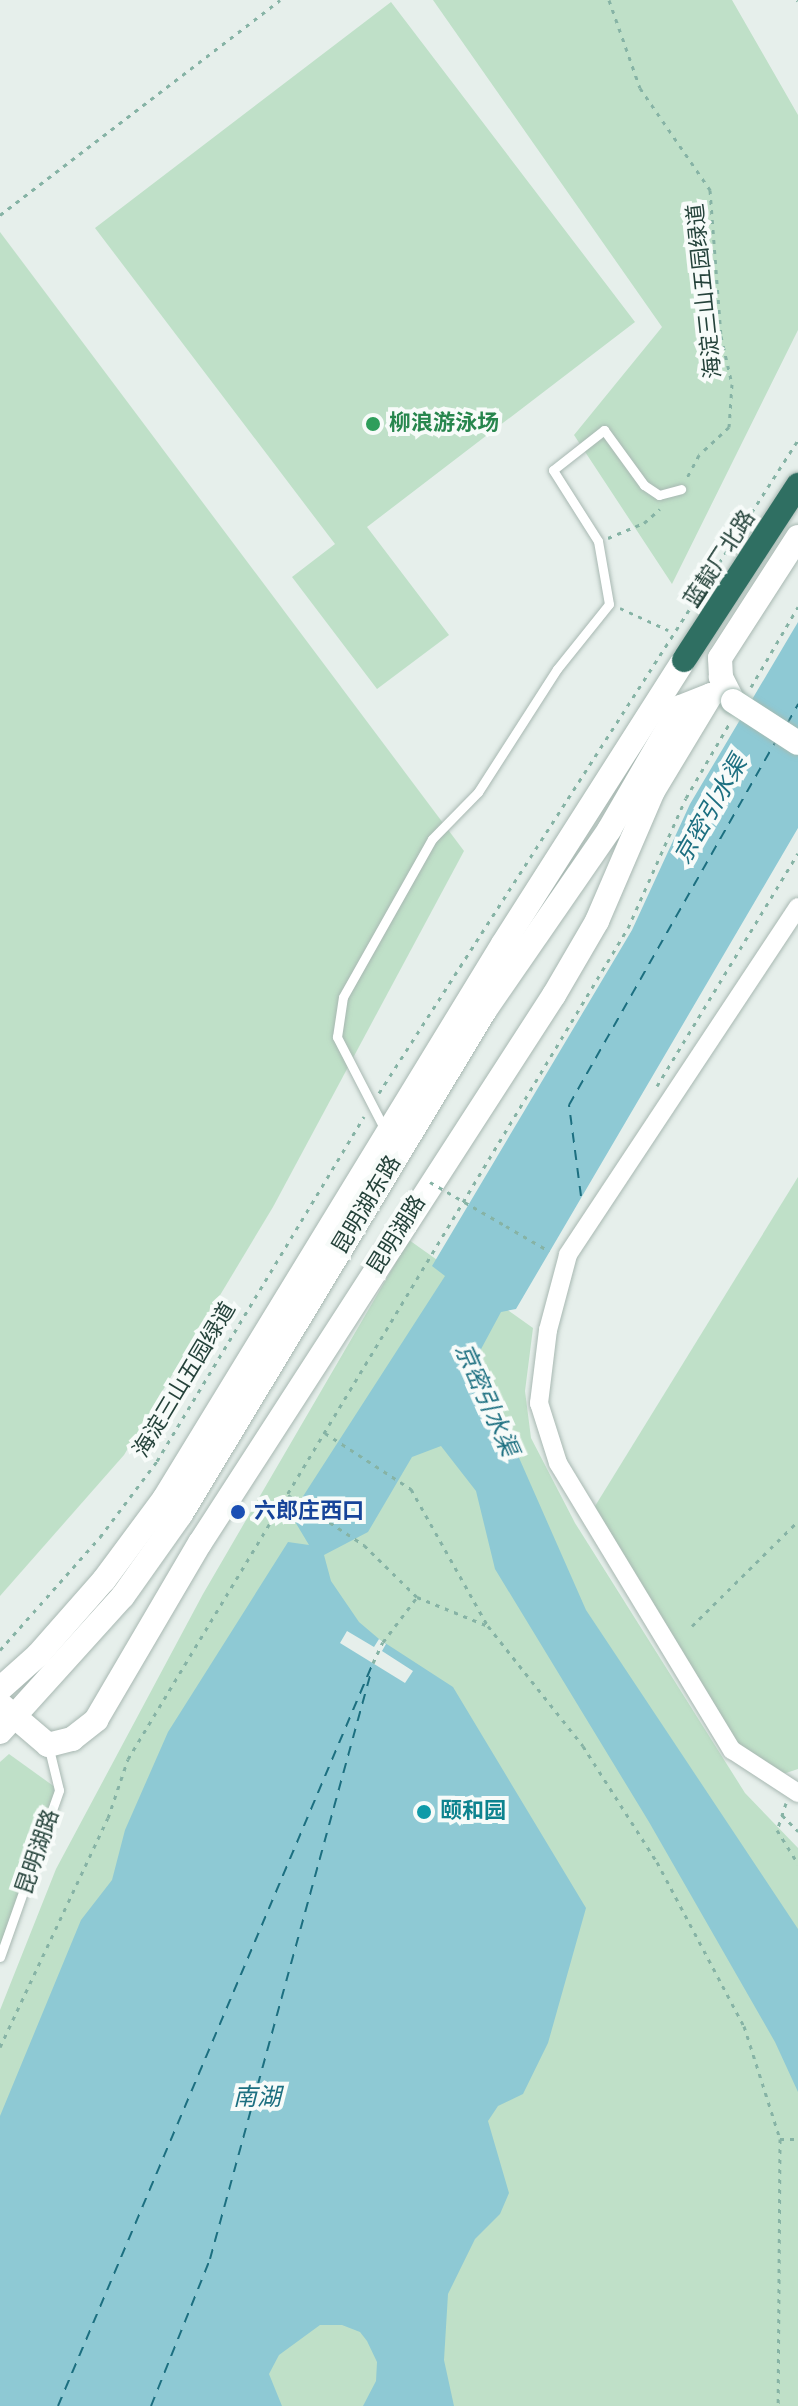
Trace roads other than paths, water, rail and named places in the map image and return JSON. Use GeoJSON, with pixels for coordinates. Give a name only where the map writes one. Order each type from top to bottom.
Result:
{"type":"FeatureCollection","features":[{"type":"Feature","properties":{"kind":"highway","name":"蓝靛厂北路"},"geometry":{"type":"LineString","coordinates":[[684,660],[796,487]]}},
{"type":"Feature","properties":{"kind":"main road"},"geometry":{"type":"LineString","coordinates":[[798,537],[720,658],[721,677],[731,702],[798,743]]}},
{"type":"Feature","properties":{"kind":"main road","name":"昆明湖东路"},"geometry":{"type":"LineString","coordinates":[[0,1689],[104,1580],[164,1499],[389,1137],[503,944],[684,660]]}},
{"type":"Feature","properties":{"kind":"main road","name":"昆明湖东路"},"geometry":{"type":"LineString","coordinates":[[5,1718],[123,1596],[181,1514],[485,1010],[609,830],[681,707],[731,702]]}},
{"type":"Feature","properties":{"kind":"main road","name":"昆明湖路"},"geometry":{"type":"LineString","coordinates":[[48,1745],[72,1739],[96,1720],[200,1543],[561,983],[597,921],[653,791],[731,702]]}},
{"type":"Feature","properties":{"kind":"main road"},"geometry":{"type":"LineString","coordinates":[[5,1718],[48,1745]]}},
{"type":"Feature","properties":{"kind":"street"},"geometry":{"type":"LineString","coordinates":[[794,1791],[732,1750],[558,1463],[539,1403],[548,1330],[566,1261],[798,907]]}},
{"type":"Feature","properties":{"kind":"lane"},"geometry":{"type":"LineString","coordinates":[[389,1137],[337,1037],[343,997],[432,839],[478,792],[557,669],[609,604],[598,541],[553,470],[604,430],[644,485],[659,495],[681,489]]}},
{"type":"Feature","properties":{"kind":"lane","name":"昆明湖路"},"geometry":{"type":"LineString","coordinates":[[0,1957],[59,1790],[48,1745]]}},
{"type":"Feature","properties":{"kind":"water","name":"南湖"},"geometry":{"type":"Polygon","coordinates":[[[798,622],[798,828],[516,1309],[501,1312],[480,1351],[505,1426],[586,1610],[798,1929],[798,2092],[775,2042],[649,1822],[495,1569],[476,1491],[441,1446],[412,1457],[368,1532],[324,1555],[331,1581],[359,1622],[379,1639],[453,1687],[586,1908],[548,2043],[523,2094],[498,2106],[488,2121],[509,2193],[500,2214],[475,2239],[448,2294],[444,2360],[454,2406],[363,2406],[376,2381],[377,2362],[367,2341],[360,2332],[342,2325],[320,2325],[279,2355],[269,2374],[282,2406],[0,2406],[0,2116],[81,1920],[112,1880],[125,1830],[168,1732],[288,1542],[309,1545],[291,1515],[445,1276],[432,1266],[632,930],[690,804],[798,622]]]}},
{"type":"Feature","properties":{"kind":"place","name":"柳浪游泳场"},"geometry":{"type":"Point","coordinates":[373,424]}},
{"type":"Feature","properties":{"kind":"place","name":"六郎庄西口"},"geometry":{"type":"Point","coordinates":[238,1512]}},
{"type":"Feature","properties":{"kind":"place","name":"颐和园"},"geometry":{"type":"Point","coordinates":[424,1812]}},
{"type":"Feature","properties":{"kind":"water label","name":"京密引水渠"},"geometry":{"type":"Point","coordinates":[711,810]}},
{"type":"Feature","properties":{"kind":"water label","name":"京密引水渠"},"geometry":{"type":"Point","coordinates":[486,1400]}}]}
